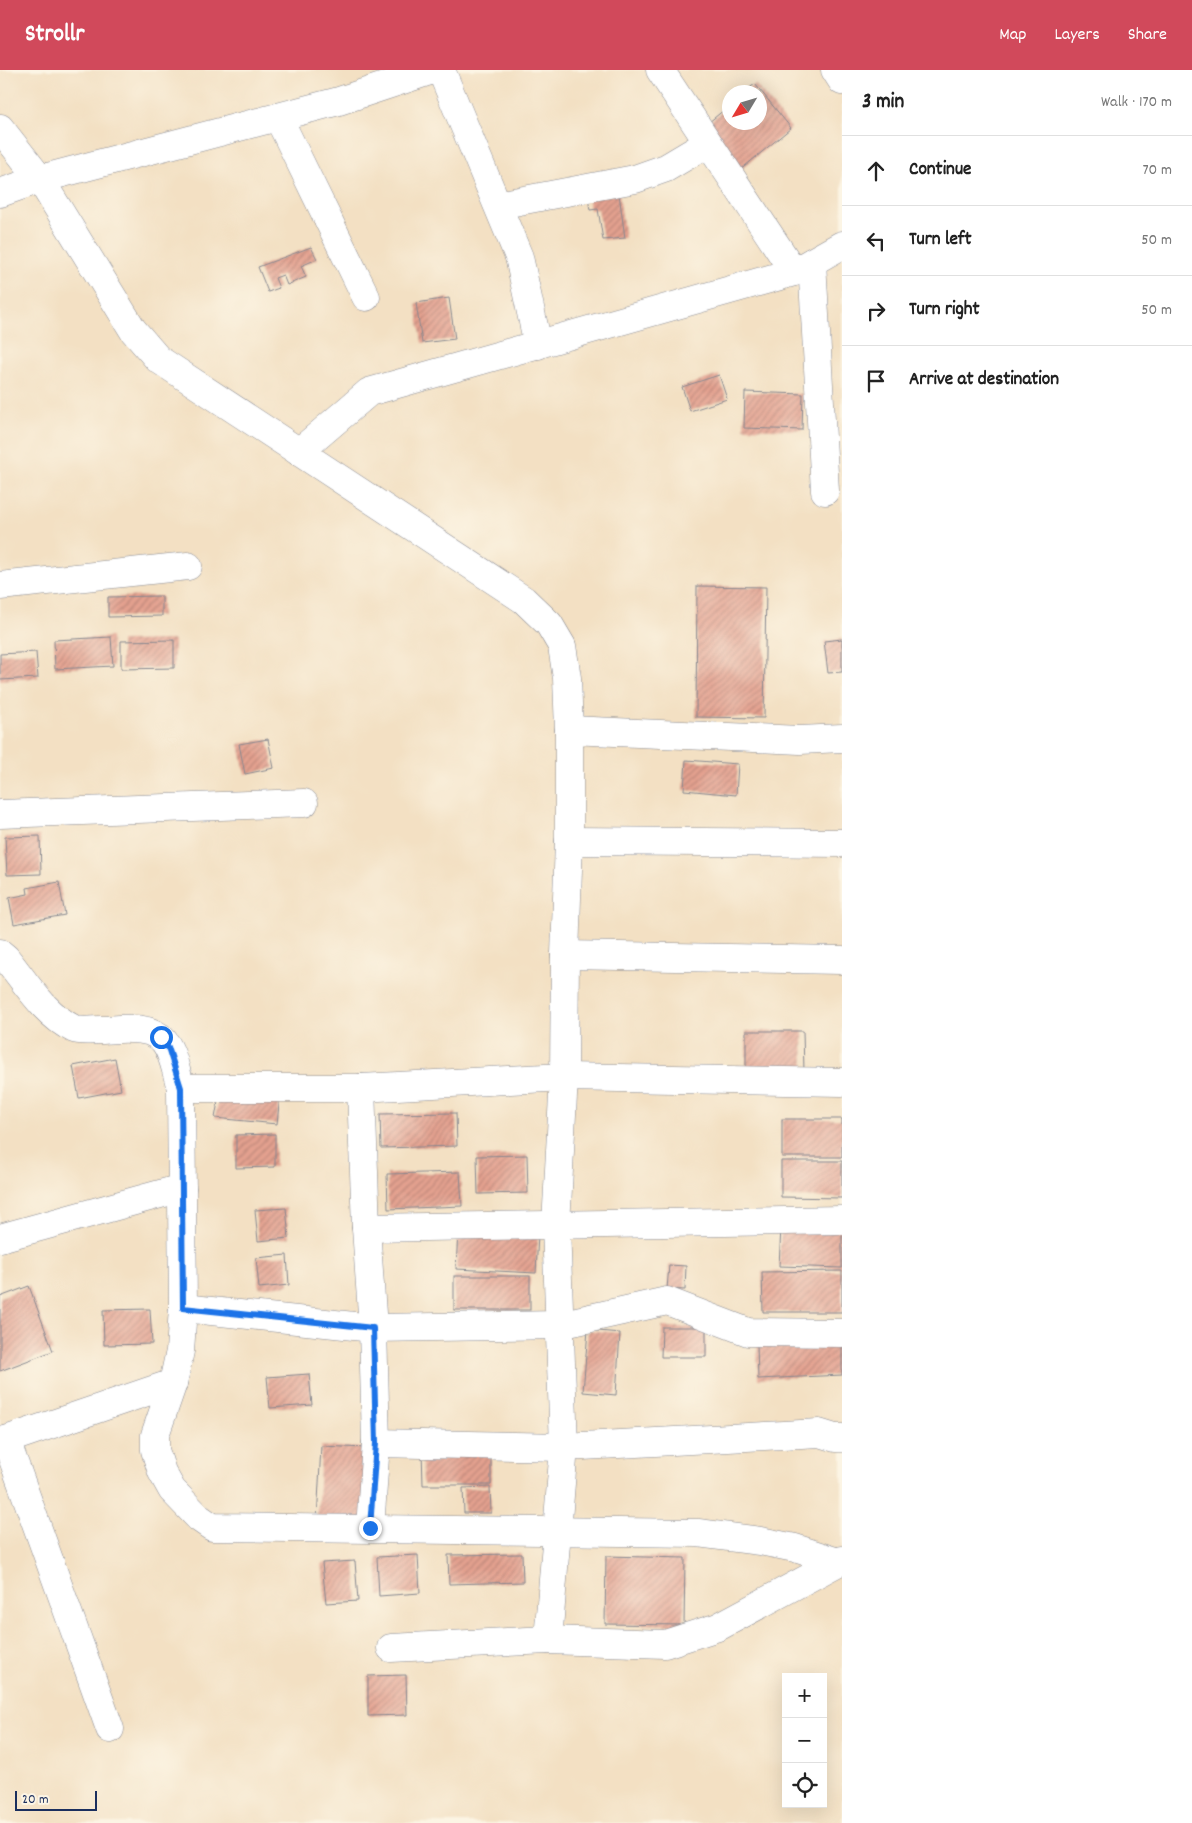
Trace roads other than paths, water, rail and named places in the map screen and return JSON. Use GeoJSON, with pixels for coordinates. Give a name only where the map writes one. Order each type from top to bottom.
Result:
{"type":"FeatureCollection","features":[{"type":"Feature","properties":{"kind":"street"},"geometry":{"type":"LineString","coordinates":[[0,192],[40,179],[339,101],[433,70]]}},
{"type":"Feature","properties":{"kind":"street"},"geometry":{"type":"LineString","coordinates":[[441,70],[519,257],[538,345]]}},
{"type":"Feature","properties":{"kind":"street"},"geometry":{"type":"LineString","coordinates":[[660,70],[708,143],[803,267],[825,491]]}},
{"type":"Feature","properties":{"kind":"street"},"geometry":{"type":"LineString","coordinates":[[835,70],[842,81]]}},
{"type":"Feature","properties":{"kind":"street"},"geometry":{"type":"LineString","coordinates":[[278,117],[366,297]]}},
{"type":"Feature","properties":{"kind":"street"},"geometry":{"type":"LineString","coordinates":[[0,128],[40,179],[133,330],[158,359],[524,600],[548,624],[562,646],[567,678],[569,730],[569,841],[564,954],[564,1077],[556,1225],[564,1447],[548,1640]]}},
{"type":"Feature","properties":{"kind":"street"},"geometry":{"type":"LineString","coordinates":[[498,206],[636,179],[666,168],[708,143]]}},
{"type":"Feature","properties":{"kind":"street"},"geometry":{"type":"LineString","coordinates":[[299,452],[369,392],[538,345],[803,267],[842,245]]}},
{"type":"Feature","properties":{"kind":"street"},"geometry":{"type":"LineString","coordinates":[[0,586],[188,566]]}},
{"type":"Feature","properties":{"kind":"street"},"geometry":{"type":"LineString","coordinates":[[569,730],[800,740],[842,738]]}},
{"type":"Feature","properties":{"kind":"street"},"geometry":{"type":"LineString","coordinates":[[0,814],[304,803]]}},
{"type":"Feature","properties":{"kind":"street"},"geometry":{"type":"LineString","coordinates":[[569,841],[842,843]]}},
{"type":"Feature","properties":{"kind":"street"},"geometry":{"type":"LineString","coordinates":[[0,953],[47,1009],[76,1030],[150,1030],[161,1037],[168,1047],[181,1088],[183,1308],[180,1350],[173,1383],[155,1435],[155,1450],[162,1472],[172,1490],[199,1518],[212,1527],[698,1533],[760,1540],[840,1561]]}},
{"type":"Feature","properties":{"kind":"street"},"geometry":{"type":"LineString","coordinates":[[564,954],[842,960]]}},
{"type":"Feature","properties":{"kind":"street"},"geometry":{"type":"LineString","coordinates":[[181,1088],[361,1088],[564,1077],[842,1082]]}},
{"type":"Feature","properties":{"kind":"street"},"geometry":{"type":"LineString","coordinates":[[361,1088],[366,1228],[373,1328],[376,1443],[370,1528]]}},
{"type":"Feature","properties":{"kind":"street"},"geometry":{"type":"LineString","coordinates":[[0,1238],[182,1188]]}},
{"type":"Feature","properties":{"kind":"street"},"geometry":{"type":"LineString","coordinates":[[366,1228],[842,1220]]}},
{"type":"Feature","properties":{"kind":"street"},"geometry":{"type":"LineString","coordinates":[[183,1308],[373,1328],[559,1325],[667,1301],[748,1332],[842,1333]]}},
{"type":"Feature","properties":{"kind":"street"},"geometry":{"type":"LineString","coordinates":[[110,1729],[3,1441],[173,1383]]}},
{"type":"Feature","properties":{"kind":"street"},"geometry":{"type":"LineString","coordinates":[[376,1443],[564,1447],[819,1433],[842,1438]]}},
{"type":"Feature","properties":{"kind":"street"},"geometry":{"type":"LineString","coordinates":[[391,1648],[548,1640],[665,1644],[718,1627],[840,1561]]}}]}
